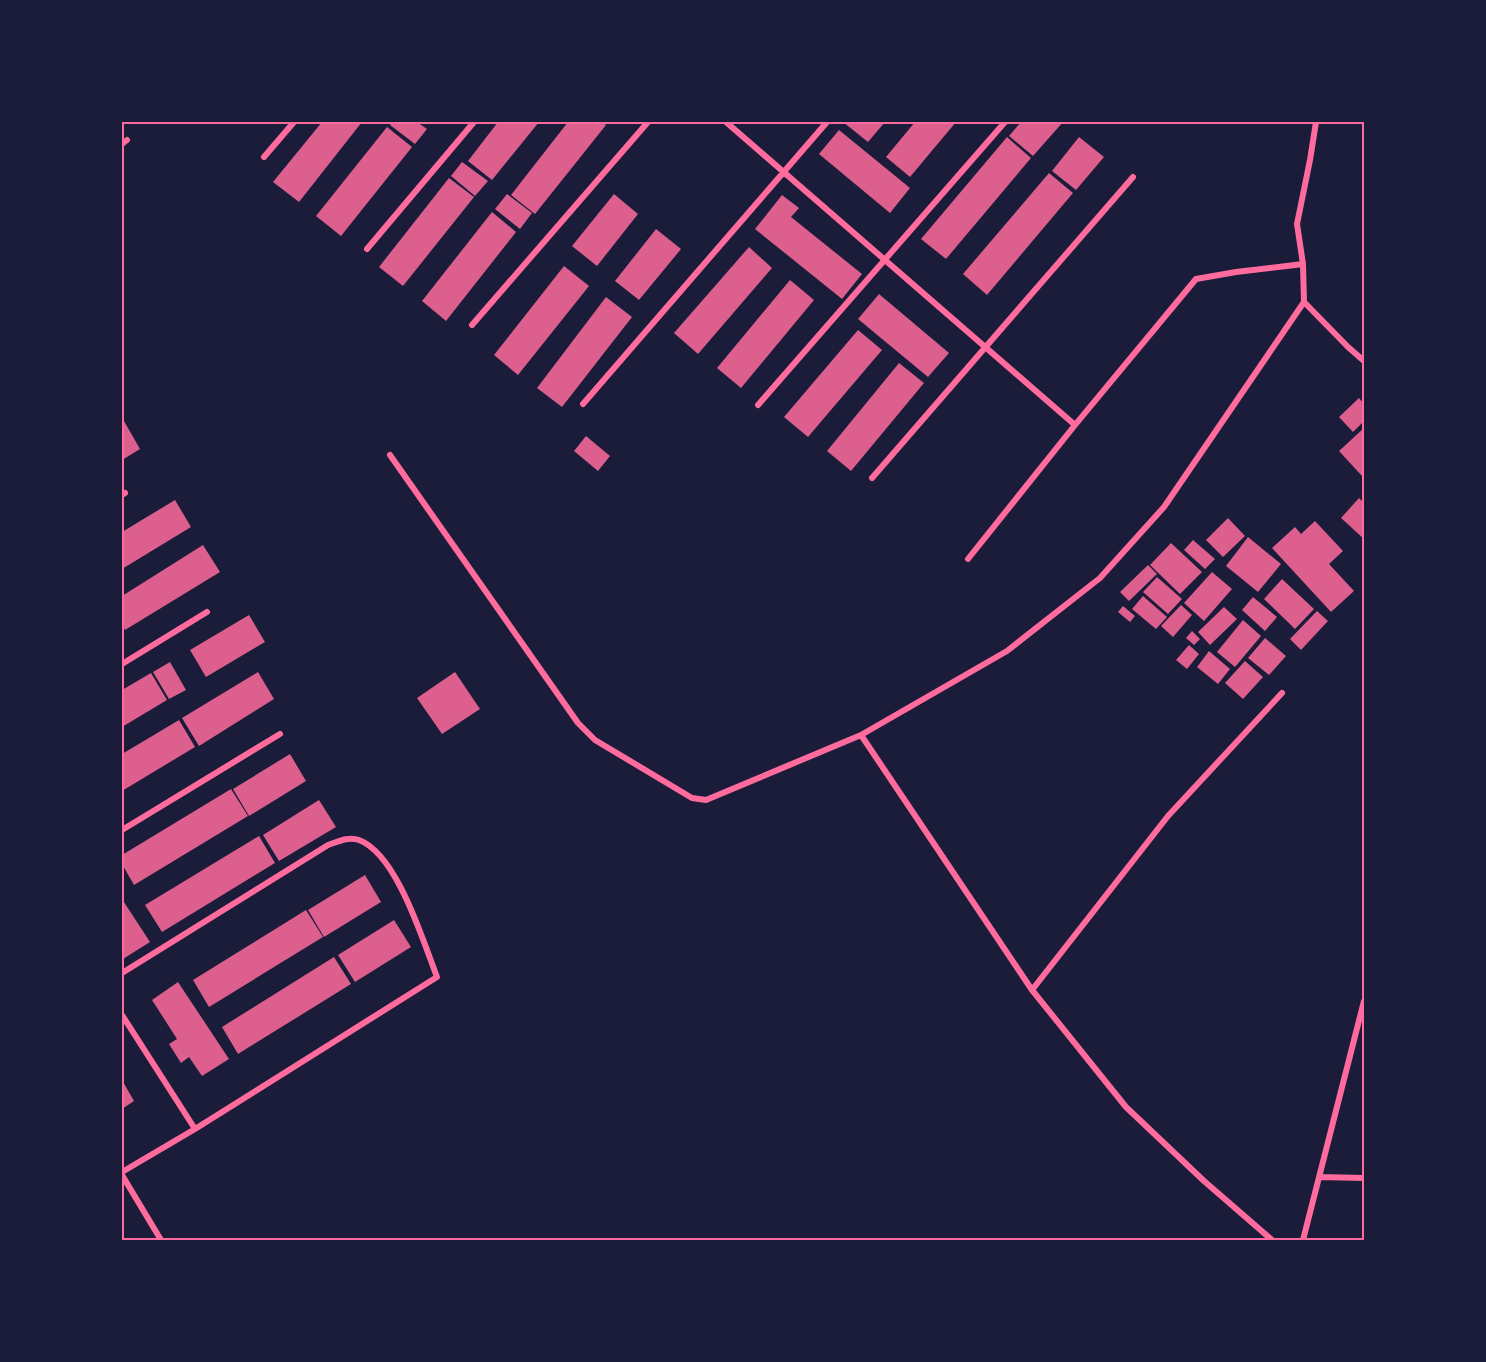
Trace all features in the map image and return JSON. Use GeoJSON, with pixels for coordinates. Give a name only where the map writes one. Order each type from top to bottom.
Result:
{"type":"FeatureCollection","features":[{"type":"Feature","properties":{"kind":"street"},"geometry":{"type":"LineString","coordinates":[[264,157],[294,122]]}},
{"type":"Feature","properties":{"kind":"street"},"geometry":{"type":"LineString","coordinates":[[367,249],[474,122]]}},
{"type":"Feature","properties":{"kind":"street"},"geometry":{"type":"LineString","coordinates":[[472,325],[648,122]]}},
{"type":"Feature","properties":{"kind":"street"},"geometry":{"type":"LineString","coordinates":[[726,122],[1075,425]]}},
{"type":"Feature","properties":{"kind":"street"},"geometry":{"type":"LineString","coordinates":[[583,404],[827,122]]}},
{"type":"Feature","properties":{"kind":"street"},"geometry":{"type":"LineString","coordinates":[[758,405],[1005,122]]}},
{"type":"Feature","properties":{"kind":"street"},"geometry":{"type":"LineString","coordinates":[[390,455],[578,723],[595,740],[692,798],[706,800],[861,735],[1007,651],[1100,578],[1164,507],[1304,302],[1303,264],[1297,224],[1311,160],[1316,122]]}},
{"type":"Feature","properties":{"kind":"street"},"geometry":{"type":"LineString","coordinates":[[873,478],[1133,177]]}},
{"type":"Feature","properties":{"kind":"street"},"geometry":{"type":"LineString","coordinates":[[968,559],[1196,279],[1303,264]]}},
{"type":"Feature","properties":{"kind":"street"},"geometry":{"type":"LineString","coordinates":[[1304,302],[1365,361]]}},
{"type":"Feature","properties":{"kind":"street"},"geometry":{"type":"LineString","coordinates":[[122,664],[207,612]]}},
{"type":"Feature","properties":{"kind":"street"},"geometry":{"type":"LineString","coordinates":[[1032,990],[1168,816],[1282,693]]}},
{"type":"Feature","properties":{"kind":"street"},"geometry":{"type":"LineString","coordinates":[[122,830],[280,734]]}},
{"type":"Feature","properties":{"kind":"street"},"geometry":{"type":"LineString","coordinates":[[861,735],[1032,990],[1126,1107],[1204,1181],[1272,1240]]}},
{"type":"Feature","properties":{"kind":"street"},"geometry":{"type":"LineString","coordinates":[[122,973],[328,845],[343,840],[358,840],[383,859],[404,894],[437,977],[122,1173],[161,1240]]}},
{"type":"Feature","properties":{"kind":"street"},"geometry":{"type":"LineString","coordinates":[[1303,1240],[1365,1001]]}},
{"type":"Feature","properties":{"kind":"street"},"geometry":{"type":"LineString","coordinates":[[122,1015],[195,1129]]}},
{"type":"Feature","properties":{"kind":"street"},"geometry":{"type":"LineString","coordinates":[[1319,1176],[1365,1178]]}},
{"type":"Feature","properties":{"kind":"building"},"geometry":{"type":"Polygon","coordinates":[[[322,122],[362,122],[299,202],[273,182],[322,122]]]}},
{"type":"Feature","properties":{"kind":"building"},"geometry":{"type":"Polygon","coordinates":[[[392,122],[417,122],[427,129],[415,144],[390,125],[392,122]]]}},
{"type":"Feature","properties":{"kind":"building"},"geometry":{"type":"Polygon","coordinates":[[[498,122],[539,122],[492,180],[468,161],[498,122]]]}},
{"type":"Feature","properties":{"kind":"building"},"geometry":{"type":"Polygon","coordinates":[[[568,122],[602,122],[606,125],[535,214],[511,195],[568,122]]]}},
{"type":"Feature","properties":{"kind":"building"},"geometry":{"type":"Polygon","coordinates":[[[843,122],[885,122],[868,142],[843,122]]]}},
{"type":"Feature","properties":{"kind":"building"},"geometry":{"type":"Polygon","coordinates":[[[915,122],[956,122],[910,177],[886,157],[915,122]]]}},
{"type":"Feature","properties":{"kind":"building"},"geometry":{"type":"Polygon","coordinates":[[[1021,122],[1063,122],[1033,156],[1009,136],[1021,122]]]}},
{"type":"Feature","properties":{"kind":"building"},"geometry":{"type":"Polygon","coordinates":[[[387,127],[412,147],[341,236],[316,216],[387,127]]]}},
{"type":"Feature","properties":{"kind":"building"},"geometry":{"type":"Polygon","coordinates":[[[839,130],[910,188],[890,213],[819,154],[839,130]]]}},
{"type":"Feature","properties":{"kind":"building"},"geometry":{"type":"Polygon","coordinates":[[[1007,137],[1031,158],[946,259],[921,239],[1007,137]]]}},
{"type":"Feature","properties":{"kind":"building"},"geometry":{"type":"Polygon","coordinates":[[[1079,137],[1104,157],[1076,190],[1052,171],[1079,137]]]}},
{"type":"Feature","properties":{"kind":"building"},"geometry":{"type":"Polygon","coordinates":[[[462,162],[488,181],[475,196],[451,176],[462,162]]]}},
{"type":"Feature","properties":{"kind":"building"},"geometry":{"type":"Polygon","coordinates":[[[1049,173],[1073,193],[987,295],[963,274],[1049,173]]]}},
{"type":"Feature","properties":{"kind":"building"},"geometry":{"type":"Polygon","coordinates":[[[449,178],[474,197],[403,286],[379,267],[449,178]]]}},
{"type":"Feature","properties":{"kind":"building"},"geometry":{"type":"Polygon","coordinates":[[[507,194],[532,213],[520,229],[495,209],[507,194]]]}},
{"type":"Feature","properties":{"kind":"building"},"geometry":{"type":"Polygon","coordinates":[[[614,194],[638,214],[597,266],[572,246],[614,194]]]}},
{"type":"Feature","properties":{"kind":"building"},"geometry":{"type":"Polygon","coordinates":[[[782,195],[799,208],[791,217],[862,274],[842,299],[755,229],[782,195]]]}},
{"type":"Feature","properties":{"kind":"building"},"geometry":{"type":"Polygon","coordinates":[[[492,212],[516,232],[446,321],[422,301],[492,212]]]}},
{"type":"Feature","properties":{"kind":"building"},"geometry":{"type":"Polygon","coordinates":[[[656,229],[681,249],[639,300],[615,281],[656,229]]]}},
{"type":"Feature","properties":{"kind":"building"},"geometry":{"type":"Polygon","coordinates":[[[749,247],[772,268],[698,354],[674,333],[749,247]]]}},
{"type":"Feature","properties":{"kind":"building"},"geometry":{"type":"Polygon","coordinates":[[[564,266],[589,286],[518,375],[494,355],[564,266]]]}},
{"type":"Feature","properties":{"kind":"building"},"geometry":{"type":"Polygon","coordinates":[[[790,280],[814,300],[741,388],[717,368],[790,280]]]}},
{"type":"Feature","properties":{"kind":"building"},"geometry":{"type":"Polygon","coordinates":[[[879,294],[949,353],[928,377],[858,319],[879,294]]]}},
{"type":"Feature","properties":{"kind":"building"},"geometry":{"type":"Polygon","coordinates":[[[606,297],[632,317],[562,407],[537,388],[606,297]]]}},
{"type":"Feature","properties":{"kind":"building"},"geometry":{"type":"Polygon","coordinates":[[[858,330],[882,350],[808,437],[784,417],[858,330]]]}},
{"type":"Feature","properties":{"kind":"building"},"geometry":{"type":"Polygon","coordinates":[[[899,363],[924,383],[851,471],[827,451],[899,363]]]}},
{"type":"Feature","properties":{"kind":"building"},"geometry":{"type":"Polygon","coordinates":[[[1359,398],[1364,404],[1364,421],[1353,432],[1339,417],[1359,398]]]}},
{"type":"Feature","properties":{"kind":"building"},"geometry":{"type":"Polygon","coordinates":[[[124,421],[140,449],[122,460],[122,423],[124,421]]]}},
{"type":"Feature","properties":{"kind":"building"},"geometry":{"type":"Polygon","coordinates":[[[1364,428],[1364,474],[1362,476],[1339,451],[1364,428]]]}},
{"type":"Feature","properties":{"kind":"building"},"geometry":{"type":"Polygon","coordinates":[[[586,436],[610,456],[598,471],[574,451],[586,436]]]}},
{"type":"Feature","properties":{"kind":"building"},"geometry":{"type":"Polygon","coordinates":[[[1359,498],[1364,503],[1364,539],[1341,518],[1359,498]]]}},
{"type":"Feature","properties":{"kind":"building"},"geometry":{"type":"Polygon","coordinates":[[[175,500],[191,527],[122,569],[122,532],[175,500]]]}},
{"type":"Feature","properties":{"kind":"building"},"geometry":{"type":"Polygon","coordinates":[[[1228,518],[1245,536],[1223,557],[1206,540],[1228,518]]]}},
{"type":"Feature","properties":{"kind":"building"},"geometry":{"type":"Polygon","coordinates":[[[1315,521],[1343,551],[1329,564],[1354,591],[1331,612],[1272,548],[1295,527],[1301,534],[1315,521]]]}},
{"type":"Feature","properties":{"kind":"building"},"geometry":{"type":"Polygon","coordinates":[[[1248,537],[1281,564],[1258,592],[1226,566],[1248,537]]]}},
{"type":"Feature","properties":{"kind":"building"},"geometry":{"type":"Polygon","coordinates":[[[1193,540],[1215,559],[1205,569],[1184,550],[1193,540]]]}},
{"type":"Feature","properties":{"kind":"building"},"geometry":{"type":"Polygon","coordinates":[[[1171,543],[1202,572],[1180,594],[1150,565],[1171,543]]]}},
{"type":"Feature","properties":{"kind":"building"},"geometry":{"type":"Polygon","coordinates":[[[203,545],[220,572],[125,630],[122,624],[122,596],[203,545]]]}},
{"type":"Feature","properties":{"kind":"building"},"geometry":{"type":"Polygon","coordinates":[[[1148,565],[1157,574],[1129,601],[1120,592],[1148,565]]]}},
{"type":"Feature","properties":{"kind":"building"},"geometry":{"type":"Polygon","coordinates":[[[1212,572],[1232,589],[1204,621],[1184,603],[1212,572]]]}},
{"type":"Feature","properties":{"kind":"building"},"geometry":{"type":"Polygon","coordinates":[[[1157,577],[1182,599],[1168,614],[1143,592],[1157,577]]]}},
{"type":"Feature","properties":{"kind":"building"},"geometry":{"type":"Polygon","coordinates":[[[1282,579],[1314,609],[1295,629],[1264,599],[1282,579]]]}},
{"type":"Feature","properties":{"kind":"building"},"geometry":{"type":"Polygon","coordinates":[[[1143,596],[1167,617],[1156,629],[1132,609],[1143,596]]]}},
{"type":"Feature","properties":{"kind":"building"},"geometry":{"type":"Polygon","coordinates":[[[1253,597],[1277,617],[1265,631],[1242,610],[1253,597]]]}},
{"type":"Feature","properties":{"kind":"building"},"geometry":{"type":"Polygon","coordinates":[[[1181,605],[1192,615],[1173,637],[1161,626],[1181,605]]]}},
{"type":"Feature","properties":{"kind":"building"},"geometry":{"type":"Polygon","coordinates":[[[1123,606],[1135,616],[1130,622],[1118,612],[1123,606]]]}},
{"type":"Feature","properties":{"kind":"building"},"geometry":{"type":"Polygon","coordinates":[[[1224,607],[1237,619],[1210,645],[1198,632],[1224,607]]]}},
{"type":"Feature","properties":{"kind":"building"},"geometry":{"type":"Polygon","coordinates":[[[1317,611],[1328,621],[1301,650],[1290,639],[1317,611]]]}},
{"type":"Feature","properties":{"kind":"building"},"geometry":{"type":"Polygon","coordinates":[[[249,615],[265,642],[206,677],[190,650],[249,615]]]}},
{"type":"Feature","properties":{"kind":"building"},"geometry":{"type":"Polygon","coordinates":[[[1243,620],[1261,636],[1235,667],[1217,652],[1243,620]]]}},
{"type":"Feature","properties":{"kind":"building"},"geometry":{"type":"Polygon","coordinates":[[[1192,631],[1200,639],[1194,645],[1186,638],[1192,631]]]}},
{"type":"Feature","properties":{"kind":"building"},"geometry":{"type":"Polygon","coordinates":[[[1265,638],[1286,656],[1269,675],[1248,658],[1265,638]]]}},
{"type":"Feature","properties":{"kind":"building"},"geometry":{"type":"Polygon","coordinates":[[[1189,645],[1199,654],[1187,669],[1176,660],[1189,645]]]}},
{"type":"Feature","properties":{"kind":"building"},"geometry":{"type":"Polygon","coordinates":[[[1209,651],[1230,669],[1218,684],[1197,667],[1209,651]]]}},
{"type":"Feature","properties":{"kind":"building"},"geometry":{"type":"Polygon","coordinates":[[[1245,661],[1263,677],[1243,699],[1225,683],[1245,661]]]}},
{"type":"Feature","properties":{"kind":"building"},"geometry":{"type":"Polygon","coordinates":[[[170,662],[186,690],[169,699],[153,672],[170,662]]]}},
{"type":"Feature","properties":{"kind":"building"},"geometry":{"type":"Polygon","coordinates":[[[258,672],[274,699],[199,746],[182,718],[258,672]]]}},
{"type":"Feature","properties":{"kind":"building"},"geometry":{"type":"Polygon","coordinates":[[[455,672],[480,709],[442,734],[417,698],[455,672]]]}},
{"type":"Feature","properties":{"kind":"building"},"geometry":{"type":"Polygon","coordinates":[[[151,673],[167,700],[122,727],[122,690],[151,673]]]}},
{"type":"Feature","properties":{"kind":"building"},"geometry":{"type":"Polygon","coordinates":[[[179,720],[195,747],[122,791],[122,754],[179,720]]]}},
{"type":"Feature","properties":{"kind":"building"},"geometry":{"type":"Polygon","coordinates":[[[290,754],[306,781],[249,816],[233,789],[290,754]]]}},
{"type":"Feature","properties":{"kind":"building"},"geometry":{"type":"Polygon","coordinates":[[[231,789],[248,816],[134,885],[122,864],[122,855],[231,789]]]}},
{"type":"Feature","properties":{"kind":"building"},"geometry":{"type":"Polygon","coordinates":[[[319,800],[336,827],[279,861],[263,835],[319,800]]]}},
{"type":"Feature","properties":{"kind":"building"},"geometry":{"type":"Polygon","coordinates":[[[259,836],[275,863],[162,932],[145,905],[259,836]]]}},
{"type":"Feature","properties":{"kind":"building"},"geometry":{"type":"Polygon","coordinates":[[[365,875],[381,902],[324,937],[308,910],[365,875]]]}},
{"type":"Feature","properties":{"kind":"building"},"geometry":{"type":"Polygon","coordinates":[[[122,899],[150,942],[123,959],[122,957],[122,899]]]}},
{"type":"Feature","properties":{"kind":"building"},"geometry":{"type":"Polygon","coordinates":[[[306,910],[323,937],[209,1007],[193,980],[306,910]]]}},
{"type":"Feature","properties":{"kind":"building"},"geometry":{"type":"Polygon","coordinates":[[[394,920],[411,947],[355,982],[338,955],[394,920]]]}},
{"type":"Feature","properties":{"kind":"building"},"geometry":{"type":"Polygon","coordinates":[[[334,957],[351,984],[238,1054],[222,1027],[334,957]]]}},
{"type":"Feature","properties":{"kind":"building"},"geometry":{"type":"Polygon","coordinates":[[[178,982],[229,1059],[202,1076],[189,1057],[181,1063],[169,1044],[177,1039],[152,1000],[178,982]]]}},
{"type":"Feature","properties":{"kind":"building"},"geometry":{"type":"Polygon","coordinates":[[[122,1080],[134,1101],[122,1109],[122,1080]]]}}]}
